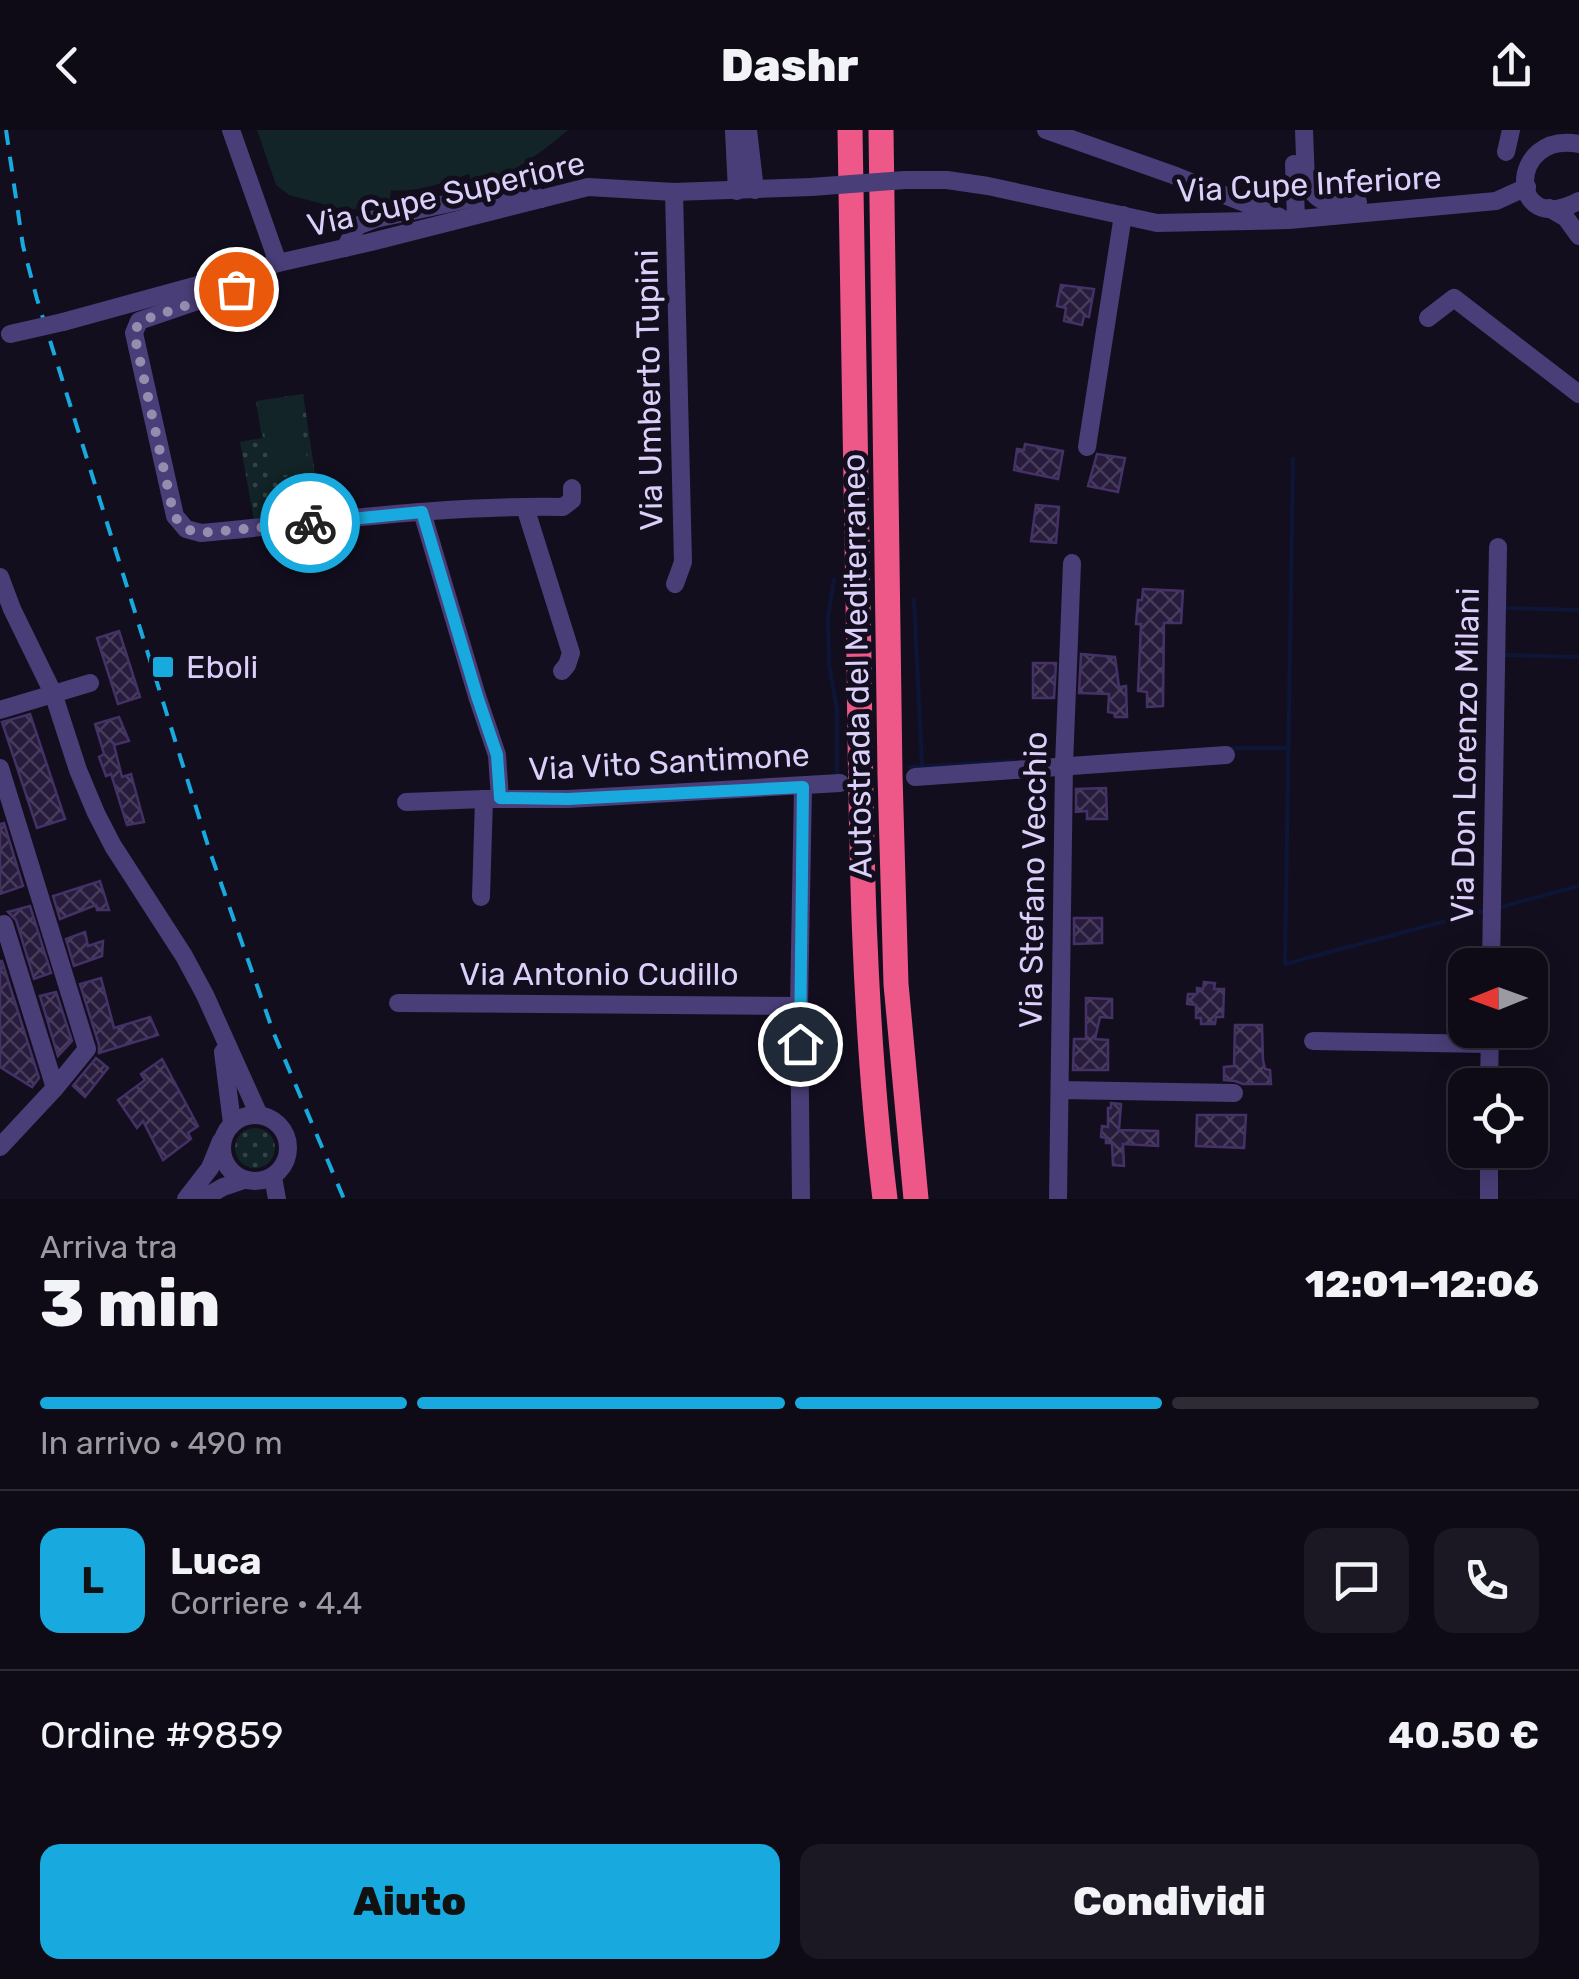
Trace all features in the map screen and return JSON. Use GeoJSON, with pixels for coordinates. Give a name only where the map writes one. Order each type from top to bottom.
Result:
{"type":"FeatureCollection","features":[{"type":"Feature","properties":{"kind":"highway","name":"Autostrada del Mediterraneo"},"geometry":{"type":"LineString","coordinates":[[850,130],[866,985],[885,1199]]}},
{"type":"Feature","properties":{"kind":"highway","name":"Autostrada del Mediterraneo"},"geometry":{"type":"LineString","coordinates":[[881,130],[896,984],[916,1199]]}},
{"type":"Feature","properties":{"kind":"highway"},"geometry":{"type":"LineString","coordinates":[[874,1199],[879,1150]]}},
{"type":"Feature","properties":{"kind":"highway"},"geometry":{"type":"LineString","coordinates":[[911,1151],[925,1199]]}},
{"type":"Feature","properties":{"kind":"street"},"geometry":{"type":"LineString","coordinates":[[231,130],[278,263]]}},
{"type":"Feature","properties":{"kind":"street"},"geometry":{"type":"LineString","coordinates":[[734,130],[746,191]]}},
{"type":"Feature","properties":{"kind":"street"},"geometry":{"type":"LineString","coordinates":[[746,191],[748,130]]}},
{"type":"Feature","properties":{"kind":"street"},"geometry":{"type":"LineString","coordinates":[[1046,130],[1292,220],[1294,148],[1302,130]]}},
{"type":"Feature","properties":{"kind":"street"},"geometry":{"type":"LineString","coordinates":[[1302,130],[1306,182],[1320,200],[1331,204],[1396,201],[1412,209]]}},
{"type":"Feature","properties":{"kind":"street"},"geometry":{"type":"LineString","coordinates":[[1506,152],[1510,130]]}},
{"type":"Feature","properties":{"kind":"street"},"geometry":{"type":"LineString","coordinates":[[1542,130],[1524,165],[1526,188],[1566,218],[1579,236]]}},
{"type":"Feature","properties":{"kind":"street"},"geometry":{"type":"LineString","coordinates":[[1528,154],[1544,140],[1568,137]]}},
{"type":"Feature","properties":{"kind":"street","name":"Via Cupe Inferiore"},"geometry":{"type":"LineString","coordinates":[[746,191],[947,180],[1156,223],[1292,220],[1496,202],[1526,188]]}},
{"type":"Feature","properties":{"kind":"street","name":"Via Cupe Superiore"},"geometry":{"type":"LineString","coordinates":[[4,335],[588,187],[746,191]]}},
{"type":"Feature","properties":{"kind":"street","name":"Via Umberto Tupini"},"geometry":{"type":"LineString","coordinates":[[674,192],[683,562],[675,584]]}},
{"type":"Feature","properties":{"kind":"street"},"geometry":{"type":"LineString","coordinates":[[1540,202],[1560,208],[1579,201]]}},
{"type":"Feature","properties":{"kind":"street"},"geometry":{"type":"LineString","coordinates":[[1087,447],[1124,215]]}},
{"type":"Feature","properties":{"kind":"street"},"geometry":{"type":"LineString","coordinates":[[258,270],[253,282],[140,321],[134,333],[174,516],[186,529],[200,533],[422,512],[563,508],[572,500],[572,488]]}},
{"type":"Feature","properties":{"kind":"street"},"geometry":{"type":"LineString","coordinates":[[1428,318],[1454,298],[1579,394]]}},
{"type":"Feature","properties":{"kind":"street"},"geometry":{"type":"LineString","coordinates":[[524,507],[571,652],[562,672]]}},
{"type":"Feature","properties":{"kind":"street","name":"Via Vito Santimone"},"geometry":{"type":"LineString","coordinates":[[422,512],[497,755],[482,897]]}},
{"type":"Feature","properties":{"kind":"street","name":"Via Don Lorenzo Milani"},"geometry":{"type":"LineString","coordinates":[[1491,948],[1498,547]]}},
{"type":"Feature","properties":{"kind":"street","name":"Via Stefano Vecchio"},"geometry":{"type":"LineString","coordinates":[[1058,1199],[1064,766],[1072,563]]}},
{"type":"Feature","properties":{"kind":"street"},"geometry":{"type":"LineString","coordinates":[[0,578],[53,693],[96,814],[184,956],[258,1115]]}},
{"type":"Feature","properties":{"kind":"street"},"geometry":{"type":"LineString","coordinates":[[0,710],[90,682]]}},
{"type":"Feature","properties":{"kind":"street"},"geometry":{"type":"LineString","coordinates":[[915,777],[1226,755]]}},
{"type":"Feature","properties":{"kind":"street"},"geometry":{"type":"LineString","coordinates":[[0,768],[87,1049],[0,1147]]}},
{"type":"Feature","properties":{"kind":"street","name":"Via Vito Santimone"},"geometry":{"type":"LineString","coordinates":[[406,802],[568,799],[840,783]]}},
{"type":"Feature","properties":{"kind":"street"},"geometry":{"type":"LineString","coordinates":[[801,1199],[803,787]]}},
{"type":"Feature","properties":{"kind":"street"},"geometry":{"type":"LineString","coordinates":[[4,924],[55,1088]]}},
{"type":"Feature","properties":{"kind":"street","name":"Via Antonio Cudillo"},"geometry":{"type":"LineString","coordinates":[[398,1003],[800,1006]]}},
{"type":"Feature","properties":{"kind":"street"},"geometry":{"type":"LineString","coordinates":[[218,1027],[228,1130],[221,1146],[227,1167],[278,1199]]}},
{"type":"Feature","properties":{"kind":"street"},"geometry":{"type":"LineString","coordinates":[[1313,1041],[1448,1038]]}},
{"type":"Feature","properties":{"kind":"street"},"geometry":{"type":"LineString","coordinates":[[1060,1090],[1234,1092]]}},
{"type":"Feature","properties":{"kind":"street"},"geometry":{"type":"LineString","coordinates":[[186,1199],[210,1168],[228,1130],[240,1118],[258,1115],[277,1123],[288,1141],[286,1161],[280,1170],[259,1184],[223,1187],[202,1199]]}},
{"type":"Feature","properties":{"kind":"street"},"geometry":{"type":"LineString","coordinates":[[1489,1168],[1489,1199]]}},
{"type":"Feature","properties":{"kind":"shaded area"},"geometry":{"type":"Polygon","coordinates":[[[257,130],[568,130],[524,163],[475,190],[469,174],[421,188],[391,190],[389,205],[345,210],[289,195],[276,185],[257,130]]]}},
{"type":"Feature","properties":{"kind":"shaded area"},"geometry":{"type":"Polygon","coordinates":[[[303,394],[321,514],[254,520],[240,442],[262,438],[256,401],[303,394]]]}},
{"type":"Feature","properties":{"kind":"shaded area"},"geometry":{"type":"Polygon","coordinates":[[[298,399],[309,472],[271,477],[260,405],[298,399]]]}},
{"type":"Feature","properties":{"kind":"shaded area"},"geometry":{"type":"Polygon","coordinates":[[[255,1128],[269,1134],[275,1148],[269,1162],[255,1168],[241,1162],[235,1148],[241,1134],[255,1128]]]}},
{"type":"Feature","properties":{"kind":"building"},"geometry":{"type":"Polygon","coordinates":[[[1061,285],[1094,289],[1089,317],[1084,316],[1082,325],[1064,321],[1066,308],[1057,306],[1061,285]]]}},
{"type":"Feature","properties":{"kind":"building"},"geometry":{"type":"Polygon","coordinates":[[[1025,444],[1063,451],[1058,479],[1014,470],[1017,449],[1024,450],[1025,444]]]}},
{"type":"Feature","properties":{"kind":"building"},"geometry":{"type":"Polygon","coordinates":[[[1097,454],[1125,458],[1118,492],[1088,486],[1097,454]]]}},
{"type":"Feature","properties":{"kind":"building"},"geometry":{"type":"Polygon","coordinates":[[[1036,505],[1059,507],[1056,543],[1031,541],[1036,505]]]}},
{"type":"Feature","properties":{"kind":"building"},"geometry":{"type":"Polygon","coordinates":[[[1143,589],[1183,591],[1181,623],[1164,623],[1163,706],[1147,707],[1147,692],[1138,691],[1141,624],[1136,624],[1143,589]]]}},
{"type":"Feature","properties":{"kind":"building","name":"Eboli"},"geometry":{"type":"Polygon","coordinates":[[[119,631],[140,697],[118,704],[97,638],[119,631]]]}},
{"type":"Feature","properties":{"kind":"building"},"geometry":{"type":"Polygon","coordinates":[[[1081,654],[1115,657],[1119,687],[1126,686],[1127,717],[1115,717],[1108,712],[1109,694],[1079,693],[1081,654]]]}},
{"type":"Feature","properties":{"kind":"building"},"geometry":{"type":"Polygon","coordinates":[[[1033,663],[1056,663],[1054,698],[1033,698],[1033,663]]]}},
{"type":"Feature","properties":{"kind":"building"},"geometry":{"type":"Polygon","coordinates":[[[30,714],[65,819],[37,828],[2,722],[30,714]]]}},
{"type":"Feature","properties":{"kind":"building"},"geometry":{"type":"Polygon","coordinates":[[[119,717],[129,741],[114,745],[122,777],[131,774],[144,822],[127,825],[111,774],[106,776],[99,757],[104,754],[95,724],[119,717]]]}},
{"type":"Feature","properties":{"kind":"building"},"geometry":{"type":"Polygon","coordinates":[[[1106,788],[1107,819],[1087,819],[1087,811],[1076,812],[1076,789],[1106,788]]]}},
{"type":"Feature","properties":{"kind":"building"},"geometry":{"type":"Polygon","coordinates":[[[4,823],[23,886],[0,894],[0,824],[4,823]]]}},
{"type":"Feature","properties":{"kind":"building"},"geometry":{"type":"Polygon","coordinates":[[[100,881],[109,910],[97,910],[96,905],[60,919],[53,896],[100,881]]]}},
{"type":"Feature","properties":{"kind":"building"},"geometry":{"type":"Polygon","coordinates":[[[30,906],[51,973],[34,979],[16,920],[8,912],[30,906]]]}},
{"type":"Feature","properties":{"kind":"building"},"geometry":{"type":"Polygon","coordinates":[[[1074,918],[1102,918],[1102,943],[1074,944],[1074,918]]]}},
{"type":"Feature","properties":{"kind":"building"},"geometry":{"type":"Polygon","coordinates":[[[85,932],[88,946],[103,941],[102,956],[74,966],[66,939],[85,932]]]}},
{"type":"Feature","properties":{"kind":"building"},"geometry":{"type":"Polygon","coordinates":[[[0,961],[39,1078],[32,1087],[0,1067],[0,961]]]}},
{"type":"Feature","properties":{"kind":"building"},"geometry":{"type":"Polygon","coordinates":[[[101,978],[114,1028],[150,1017],[158,1035],[99,1053],[80,984],[101,978]]]}},
{"type":"Feature","properties":{"kind":"building"},"geometry":{"type":"Polygon","coordinates":[[[1204,982],[1215,983],[1214,989],[1224,989],[1223,1017],[1216,1017],[1215,1024],[1201,1024],[1201,1018],[1196,1018],[1196,1005],[1187,1004],[1188,994],[1197,994],[1197,988],[1203,989],[1204,982]]]}},
{"type":"Feature","properties":{"kind":"building"},"geometry":{"type":"Polygon","coordinates":[[[56,992],[72,1041],[58,1056],[40,996],[56,992]]]}},
{"type":"Feature","properties":{"kind":"building"},"geometry":{"type":"Polygon","coordinates":[[[1086,998],[1112,999],[1112,1018],[1100,1017],[1095,1039],[1108,1040],[1108,1070],[1073,1070],[1074,1039],[1086,1039],[1086,998]]]}},
{"type":"Feature","properties":{"kind":"building"},"geometry":{"type":"Polygon","coordinates":[[[1235,1025],[1262,1025],[1263,1060],[1265,1069],[1270,1070],[1271,1084],[1224,1080],[1224,1067],[1234,1066],[1235,1025]]]}},
{"type":"Feature","properties":{"kind":"building"},"geometry":{"type":"Polygon","coordinates":[[[96,1058],[108,1068],[85,1097],[73,1086],[96,1058]]]}},
{"type":"Feature","properties":{"kind":"building"},"geometry":{"type":"Polygon","coordinates":[[[162,1059],[198,1126],[188,1133],[191,1139],[163,1160],[143,1121],[137,1128],[118,1100],[145,1080],[141,1074],[162,1059]]]}},
{"type":"Feature","properties":{"kind":"building"},"geometry":{"type":"Polygon","coordinates":[[[1111,1103],[1121,1104],[1119,1130],[1158,1131],[1158,1146],[1123,1144],[1124,1166],[1113,1165],[1112,1143],[1101,1137],[1102,1126],[1108,1127],[1111,1103]]]}},
{"type":"Feature","properties":{"kind":"building"},"geometry":{"type":"Polygon","coordinates":[[[1197,1115],[1246,1115],[1244,1148],[1196,1146],[1197,1115]]]}},
{"type":"Feature","properties":{"kind":"waterway"},"geometry":{"type":"LineString","coordinates":[[1293,459],[1285,964],[1487,910]]}},
{"type":"Feature","properties":{"kind":"waterway"},"geometry":{"type":"LineString","coordinates":[[834,580],[828,617],[829,665],[837,709],[837,776]]}},
{"type":"Feature","properties":{"kind":"waterway"},"geometry":{"type":"LineString","coordinates":[[914,600],[922,765]]}},
{"type":"Feature","properties":{"kind":"waterway"},"geometry":{"type":"LineString","coordinates":[[1506,608],[1579,610]]}},
{"type":"Feature","properties":{"kind":"waterway"},"geometry":{"type":"LineString","coordinates":[[1505,655],[1579,657]]}},
{"type":"Feature","properties":{"kind":"waterway"},"geometry":{"type":"LineString","coordinates":[[1227,748],[1287,748]]}},
{"type":"Feature","properties":{"kind":"waterway"},"geometry":{"type":"LineString","coordinates":[[910,767],[1013,761]]}},
{"type":"Feature","properties":{"kind":"waterway"},"geometry":{"type":"LineString","coordinates":[[1497,908],[1579,886]]}},
{"type":"Feature","properties":{"kind":"railway"},"geometry":{"type":"LineString","coordinates":[[6,130],[23,246],[37,299],[210,852],[274,1034],[344,1199]]}},
{"type":"Feature","properties":{"kind":"way so far"},"geometry":{"type":"LineString","coordinates":[[236,289],[140,321],[134,333],[174,516],[186,529],[200,533],[310,523]]}},
{"type":"Feature","properties":{"kind":"place","name":"Eboli"},"geometry":{"type":"Point","coordinates":[163,667]}},
{"type":"Feature","properties":{"kind":"route"},"geometry":{"type":"LineString","coordinates":[[310,523],[422,512],[497,755],[500,798],[568,799],[803,787],[800,1044]]}}]}
